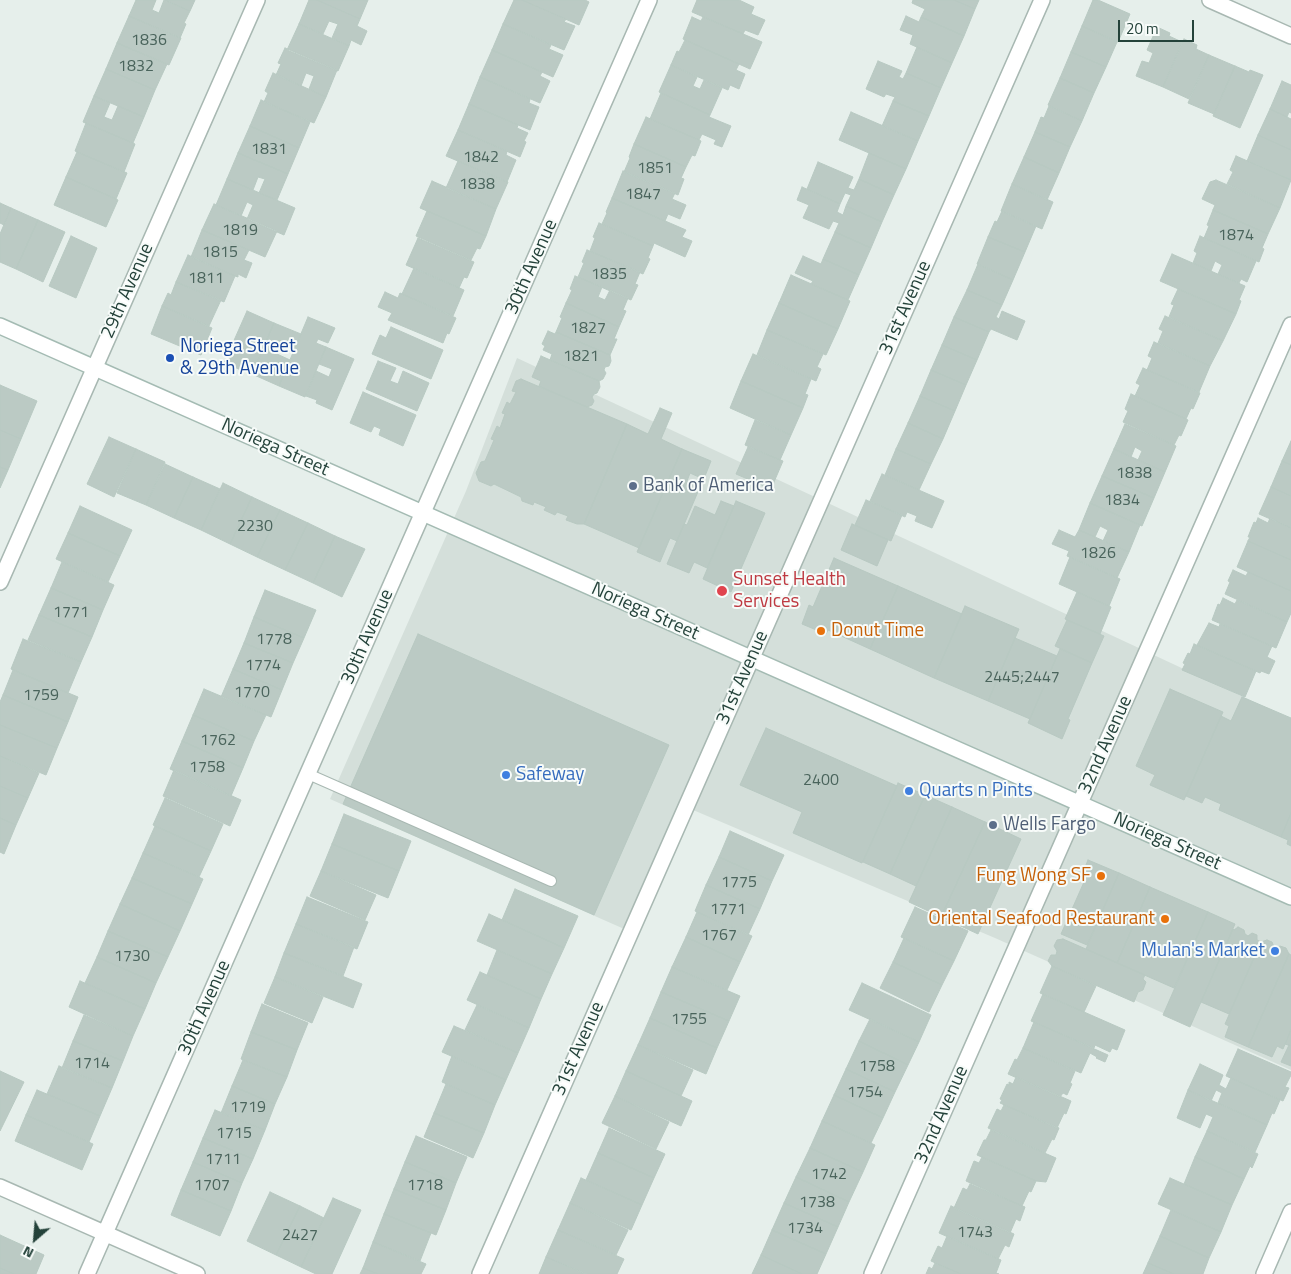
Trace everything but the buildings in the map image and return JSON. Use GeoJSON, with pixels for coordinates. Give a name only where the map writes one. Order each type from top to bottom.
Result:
{"type":"FeatureCollection","features":[{"type":"Feature","properties":{"kind":"street","name":"29th Avenue"},"geometry":{"type":"LineString","coordinates":[[0,582],[257,0]]}},
{"type":"Feature","properties":{"kind":"street","name":"30th Avenue"},"geometry":{"type":"LineString","coordinates":[[87,1274],[649,0]]}},
{"type":"Feature","properties":{"kind":"street","name":"31st Avenue"},"geometry":{"type":"LineString","coordinates":[[480,1274],[1042,0]]}},
{"type":"Feature","properties":{"kind":"street"},"geometry":{"type":"LineString","coordinates":[[1210,0],[1291,36]]}},
{"type":"Feature","properties":{"kind":"street","name":"32nd Avenue"},"geometry":{"type":"LineString","coordinates":[[872,1274],[1291,325]]}},
{"type":"Feature","properties":{"kind":"street","name":"Noriega Street"},"geometry":{"type":"LineString","coordinates":[[0,326],[1291,897]]}},
{"type":"Feature","properties":{"kind":"street"},"geometry":{"type":"LineString","coordinates":[[0,1187],[196,1274]]}},
{"type":"Feature","properties":{"kind":"street"},"geometry":{"type":"LineString","coordinates":[[1264,1274],[1291,1212]]}},
{"type":"Feature","properties":{"kind":"lane"},"geometry":{"type":"LineString","coordinates":[[308,774],[551,881]]}},
{"type":"Feature","properties":{"kind":"shaded area"},"geometry":{"type":"Polygon","coordinates":[[[517,358],[1291,719],[1291,1070],[995,938],[686,807],[631,932],[330,799],[466,491],[517,358]]]}},
{"type":"Feature","properties":{"kind":"place","name":"Noriega Street & 29th Avenue"},"geometry":{"type":"Point","coordinates":[170,358]}},
{"type":"Feature","properties":{"kind":"place","name":"Bank of America"},"geometry":{"type":"Point","coordinates":[633,486]}},
{"type":"Feature","properties":{"kind":"place","name":"Sunset Health Services"},"geometry":{"type":"Point","coordinates":[722,591]}},
{"type":"Feature","properties":{"kind":"place","name":"Donut Time"},"geometry":{"type":"Point","coordinates":[821,631]}},
{"type":"Feature","properties":{"kind":"place","name":"Safeway"},"geometry":{"type":"Point","coordinates":[506,775]}},
{"type":"Feature","properties":{"kind":"place","name":"Quarts n Pints"},"geometry":{"type":"Point","coordinates":[909,791]}},
{"type":"Feature","properties":{"kind":"place","name":"Wells Fargo"},"geometry":{"type":"Point","coordinates":[993,825]}},
{"type":"Feature","properties":{"kind":"place","name":"Fung Wong SF"},"geometry":{"type":"Point","coordinates":[1101,876]}},
{"type":"Feature","properties":{"kind":"place","name":"Oriental Seafood Restaurant"},"geometry":{"type":"Point","coordinates":[1165,919]}},
{"type":"Feature","properties":{"kind":"place","name":"Mulan's Market"},"geometry":{"type":"Point","coordinates":[1275,951]}}]}
